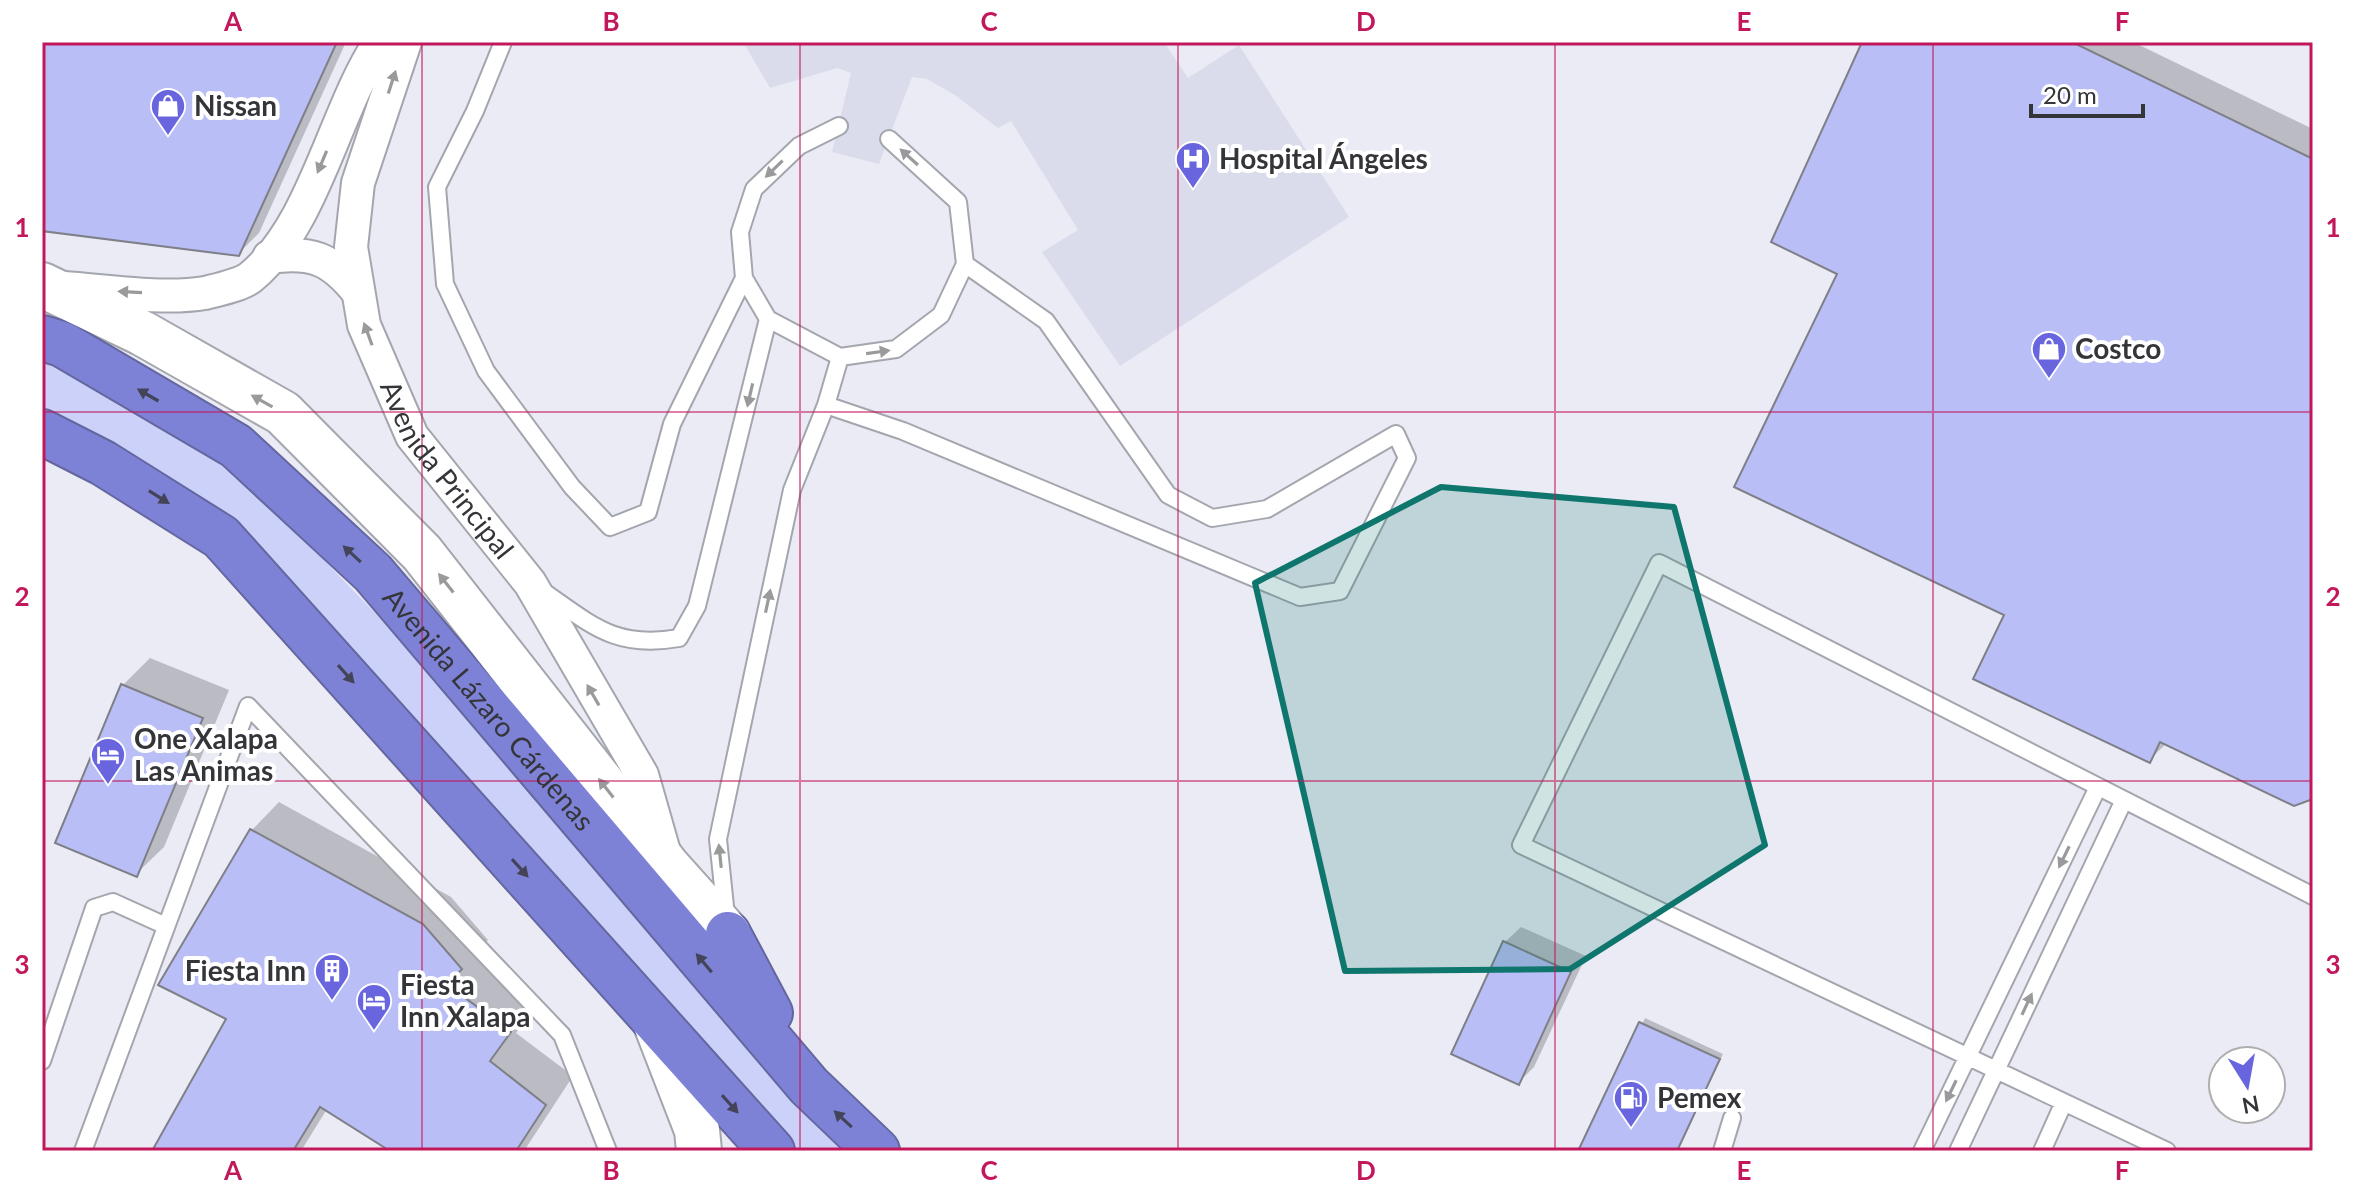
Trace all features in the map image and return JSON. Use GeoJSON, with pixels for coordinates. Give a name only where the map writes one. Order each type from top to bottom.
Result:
{"type":"FeatureCollection","features":[{"type":"Feature","properties":{"kind":"highway","name":"Avenida Lázaro Cárdenas"},"geometry":{"type":"LineString","coordinates":[[42,338],[62,344],[236,446],[373,573],[809,1086],[877,1151]]}},
{"type":"Feature","properties":{"kind":"highway"},"geometry":{"type":"LineString","coordinates":[[42,432],[103,463],[221,537],[772,1151]]}},
{"type":"Feature","properties":{"kind":"highway"},"geometry":{"type":"LineString","coordinates":[[728,934],[809,1086]]}},
{"type":"Feature","properties":{"kind":"street"},"geometry":{"type":"LineString","coordinates":[[47,286],[204,293],[249,279],[282,241],[316,177],[360,72],[380,42]]}},
{"type":"Feature","properties":{"kind":"street","name":"Avenida Principal"},"geometry":{"type":"LineString","coordinates":[[405,42],[358,183],[351,247],[364,325],[412,436],[530,583],[642,775],[668,867]]}},
{"type":"Feature","properties":{"kind":"street"},"geometry":{"type":"LineString","coordinates":[[269,257],[295,253],[320,258],[342,271],[358,292]]}},
{"type":"Feature","properties":{"kind":"street","name":"Avenida Lázaro Cárdenas"},"geometry":{"type":"LineString","coordinates":[[47,286],[283,413],[422,553],[668,867],[728,934]]}},
{"type":"Feature","properties":{"kind":"street"},"geometry":{"type":"LineString","coordinates":[[654,1019],[697,1130],[699,1151]]}},
{"type":"Feature","properties":{"kind":"lane"},"geometry":{"type":"LineString","coordinates":[[503,42],[475,111],[437,187],[445,284],[486,371],[572,487],[610,527],[648,512],[672,424],[744,278]]}},
{"type":"Feature","properties":{"kind":"lane"},"geometry":{"type":"LineString","coordinates":[[839,126],[799,146],[754,189],[740,232],[744,278],[768,319],[840,357],[896,349],[908,341],[941,315],[965,264],[958,202],[889,139]]}},
{"type":"Feature","properties":{"kind":"lane"},"geometry":{"type":"LineString","coordinates":[[826,405],[903,431],[1300,597],[1340,591],[1407,458],[1396,434],[1267,509],[1212,518],[1168,495],[1046,321],[965,264]]}},
{"type":"Feature","properties":{"kind":"lane"},"geometry":{"type":"LineString","coordinates":[[530,583],[606,634],[650,644],[679,638],[697,606],[768,319]]}},
{"type":"Feature","properties":{"kind":"lane"},"geometry":{"type":"LineString","coordinates":[[728,934],[718,839],[792,490],[826,405],[840,357]]}},
{"type":"Feature","properties":{"kind":"lane"},"geometry":{"type":"LineString","coordinates":[[2167,1151],[1521,845],[1659,563],[2313,896]]}},
{"type":"Feature","properties":{"kind":"lane"},"geometry":{"type":"LineString","coordinates":[[83,1151],[248,706],[562,1035],[608,1151]]}},
{"type":"Feature","properties":{"kind":"lane"},"geometry":{"type":"LineString","coordinates":[[1922,1151],[2098,787]]}},
{"type":"Feature","properties":{"kind":"lane"},"geometry":{"type":"LineString","coordinates":[[1958,1151],[2124,800]]}},
{"type":"Feature","properties":{"kind":"lane"},"geometry":{"type":"LineString","coordinates":[[42,1061],[94,908],[113,902],[166,926]]}},
{"type":"Feature","properties":{"kind":"lane"},"geometry":{"type":"LineString","coordinates":[[2042,1151],[2064,1102]]}},
{"type":"Feature","properties":{"kind":"lane"},"geometry":{"type":"LineString","coordinates":[[1722,1151],[1732,1118]]}},
{"type":"Feature","properties":{"kind":"highlighted area"},"geometry":{"type":"Polygon","coordinates":[[[1441,487],[1674,507],[1765,845],[1570,969],[1345,971],[1255,583],[1441,487]]]}},
{"type":"Feature","properties":{"kind":"shaded area","name":"Hospital Ángeles"},"geometry":{"type":"Polygon","coordinates":[[[743,42],[1164,42],[1188,78],[1239,45],[1349,217],[1120,366],[1042,252],[1078,230],[1011,121],[998,128],[955,95],[927,79],[912,77],[879,164],[832,152],[851,73],[837,68],[770,88],[743,42]]]}},
{"type":"Feature","properties":{"kind":"shaded area"},"geometry":{"type":"Polygon","coordinates":[[[42,353],[229,462],[437,677],[863,1151],[787,1151],[379,689],[42,415],[42,353]]]}},
{"type":"Feature","properties":{"kind":"building","name":"Nissan"},"geometry":{"type":"Polygon","coordinates":[[[42,42],[337,42],[239,256],[42,231],[42,42]]]}},
{"type":"Feature","properties":{"kind":"building","name":"Costco"},"geometry":{"type":"Polygon","coordinates":[[[1862,42],[2072,42],[2313,159],[2313,799],[2294,806],[2160,742],[2150,763],[1973,679],[2004,615],[1734,487],[1837,274],[1771,242],[1862,42]]]}},
{"type":"Feature","properties":{"kind":"building"},"geometry":{"type":"Polygon","coordinates":[[[121,684],[203,718],[137,877],[55,843],[121,684]]]}},
{"type":"Feature","properties":{"kind":"building","name":"Fiesta Inn"},"geometry":{"type":"Polygon","coordinates":[[[250,829],[423,924],[462,969],[448,985],[511,1032],[490,1061],[546,1105],[516,1151],[390,1151],[320,1107],[293,1151],[152,1151],[226,1019],[158,985],[250,829]]]}},
{"type":"Feature","properties":{"kind":"building"},"geometry":{"type":"Polygon","coordinates":[[[1503,941],[1571,972],[1519,1085],[1451,1054],[1503,941]]]}},
{"type":"Feature","properties":{"kind":"building"},"geometry":{"type":"Polygon","coordinates":[[[1639,1022],[1720,1059],[1677,1151],[1578,1151],[1639,1022]]]}},
{"type":"Feature","properties":{"kind":"place","name":"Nissan"},"geometry":{"type":"Point","coordinates":[168,137]}},
{"type":"Feature","properties":{"kind":"place","name":"Hospital Ángeles"},"geometry":{"type":"Point","coordinates":[1193,190]}},
{"type":"Feature","properties":{"kind":"place","name":"Costco"},"geometry":{"type":"Point","coordinates":[2049,380]}},
{"type":"Feature","properties":{"kind":"place","name":"One Xalapa Las Animas"},"geometry":{"type":"Point","coordinates":[108,786]}},
{"type":"Feature","properties":{"kind":"place","name":"Fiesta Inn"},"geometry":{"type":"Point","coordinates":[332,1002]}},
{"type":"Feature","properties":{"kind":"place","name":"Fiesta Inn Xalapa"},"geometry":{"type":"Point","coordinates":[374,1032]}},
{"type":"Feature","properties":{"kind":"place","name":"Pemex"},"geometry":{"type":"Point","coordinates":[1631,1129]}}]}
